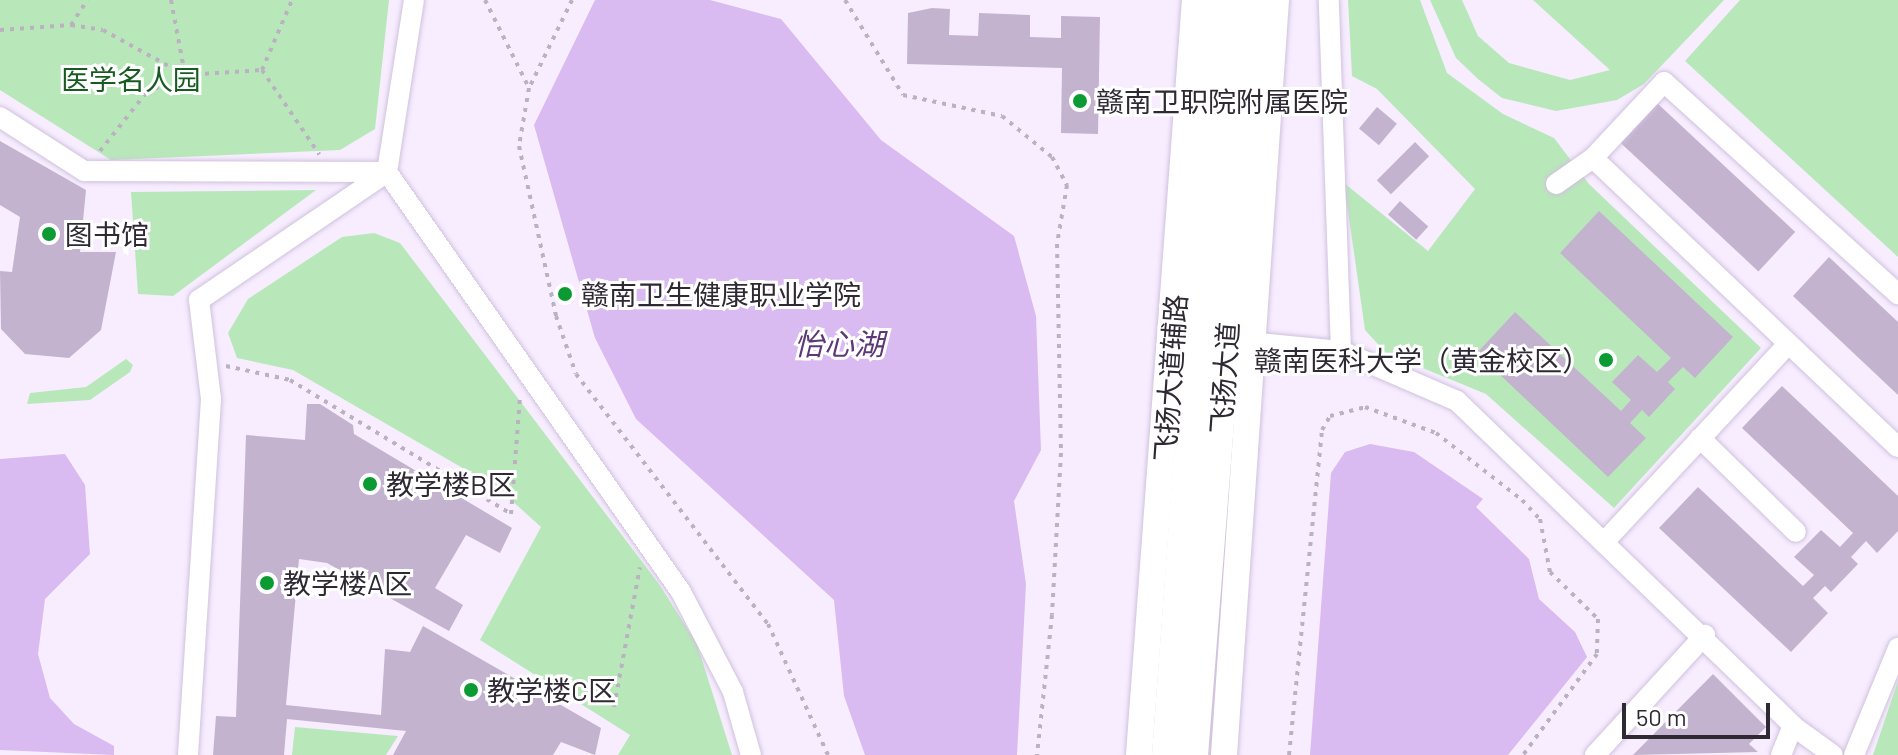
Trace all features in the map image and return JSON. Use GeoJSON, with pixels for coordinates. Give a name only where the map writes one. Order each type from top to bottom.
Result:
{"type":"FeatureCollection","features":[{"type":"Feature","properties":{"kind":"main road","name":"飞扬大道"},"geometry":{"type":"LineString","coordinates":[[1168,755],[1187,507],[1226,340],[1215,112],[1223,0]]}},
{"type":"Feature","properties":{"kind":"main road","name":"飞扬大道"},"geometry":{"type":"LineString","coordinates":[[1192,755],[1211,567],[1236,173],[1251,0]]}},
{"type":"Feature","properties":{"kind":"street"},"geometry":{"type":"LineString","coordinates":[[414,0],[387,172],[522,373],[681,592],[733,692],[751,755]]}},
{"type":"Feature","properties":{"kind":"street","name":"飞扬大道辅路"},"geometry":{"type":"LineString","coordinates":[[1143,748],[1195,0]]}},
{"type":"Feature","properties":{"kind":"street"},"geometry":{"type":"LineString","coordinates":[[1224,755],[1235,640],[1226,340],[1272,82],[1276,0]]}},
{"type":"Feature","properties":{"kind":"street"},"geometry":{"type":"LineString","coordinates":[[1329,0],[1341,351]]}},
{"type":"Feature","properties":{"kind":"street"},"geometry":{"type":"LineString","coordinates":[[1193,27],[1215,112]]}},
{"type":"Feature","properties":{"kind":"street"},"geometry":{"type":"LineString","coordinates":[[1236,173],[1272,82]]}},
{"type":"Feature","properties":{"kind":"street"},"geometry":{"type":"LineString","coordinates":[[1556,184],[1593,158],[1664,82],[1898,294]]}},
{"type":"Feature","properties":{"kind":"street"},"geometry":{"type":"LineString","coordinates":[[0,117],[84,171],[328,168],[387,172]]}},
{"type":"Feature","properties":{"kind":"street"},"geometry":{"type":"LineString","coordinates":[[1593,158],[1898,447]]}},
{"type":"Feature","properties":{"kind":"street"},"geometry":{"type":"LineString","coordinates":[[188,755],[211,362],[199,300],[387,172]]}},
{"type":"Feature","properties":{"kind":"street"},"geometry":{"type":"LineString","coordinates":[[1226,340],[1341,351],[1457,401],[1705,635],[1793,726],[1833,755]]}},
{"type":"Feature","properties":{"kind":"street"},"geometry":{"type":"LineString","coordinates":[[1606,540],[1787,345]]}},
{"type":"Feature","properties":{"kind":"street"},"geometry":{"type":"LineString","coordinates":[[1700,438],[1796,532]]}},
{"type":"Feature","properties":{"kind":"street"},"geometry":{"type":"LineString","coordinates":[[1156,594],[1187,507]]}},
{"type":"Feature","properties":{"kind":"street"},"geometry":{"type":"LineString","coordinates":[[1211,567],[1235,640]]}},
{"type":"Feature","properties":{"kind":"street"},"geometry":{"type":"LineString","coordinates":[[1595,755],[1705,635]]}},
{"type":"Feature","properties":{"kind":"street"},"geometry":{"type":"LineString","coordinates":[[1854,755],[1898,648]]}},
{"type":"Feature","properties":{"kind":"street"},"geometry":{"type":"LineString","coordinates":[[1781,755],[1793,726]]}},
{"type":"Feature","properties":{"kind":"path"},"geometry":{"type":"LineString","coordinates":[[71,25],[87,0]]}},
{"type":"Feature","properties":{"kind":"path"},"geometry":{"type":"LineString","coordinates":[[171,0],[185,75]]}},
{"type":"Feature","properties":{"kind":"path"},"geometry":{"type":"LineString","coordinates":[[262,70],[292,0]]}},
{"type":"Feature","properties":{"kind":"path"},"geometry":{"type":"LineString","coordinates":[[485,0],[529,88]]}},
{"type":"Feature","properties":{"kind":"path"},"geometry":{"type":"LineString","coordinates":[[572,0],[529,88],[519,146],[576,374],[768,624],[828,755]]}},
{"type":"Feature","properties":{"kind":"path"},"geometry":{"type":"LineString","coordinates":[[845,0],[903,95],[1002,116],[1052,157],[1067,185],[1057,244],[1061,453],[1053,601],[1037,755]]}},
{"type":"Feature","properties":{"kind":"path"},"geometry":{"type":"LineString","coordinates":[[0,30],[71,25],[103,30],[185,75]]}},
{"type":"Feature","properties":{"kind":"path"},"geometry":{"type":"LineString","coordinates":[[84,171],[146,93],[185,75],[262,70]]}},
{"type":"Feature","properties":{"kind":"path"},"geometry":{"type":"LineString","coordinates":[[262,70],[328,168]]}},
{"type":"Feature","properties":{"kind":"path"},"geometry":{"type":"LineString","coordinates":[[211,362],[290,380],[511,514],[522,373]]}},
{"type":"Feature","properties":{"kind":"path"},"geometry":{"type":"LineString","coordinates":[[1289,755],[1322,430],[1330,416],[1365,407],[1436,433],[1522,500],[1540,519],[1550,572],[1598,619],[1597,654],[1523,755]]}},
{"type":"Feature","properties":{"kind":"path"},"geometry":{"type":"LineString","coordinates":[[614,707],[644,541]]}},
{"type":"Feature","properties":{"kind":"green space","name":"医学名人园"},"geometry":{"type":"Polygon","coordinates":[[[0,0],[389,0],[375,129],[340,150],[111,160],[0,90],[0,0]]]}},
{"type":"Feature","properties":{"kind":"green space"},"geometry":{"type":"Polygon","coordinates":[[[1348,0],[1420,0],[1447,73],[1503,114],[1554,138],[1589,184],[1761,348],[1614,508],[1486,394],[1386,353],[1365,330],[1344,183],[1428,251],[1475,189],[1377,89],[1352,76],[1348,0]]]}},
{"type":"Feature","properties":{"kind":"green space"},"geometry":{"type":"Polygon","coordinates":[[[1430,0],[1462,0],[1478,36],[1509,63],[1570,80],[1610,70],[1533,0],[1724,0],[1644,84],[1617,100],[1556,111],[1502,98],[1478,79],[1456,58],[1430,0]]]}},
{"type":"Feature","properties":{"kind":"green space"},"geometry":{"type":"Polygon","coordinates":[[[1740,0],[1898,0],[1898,257],[1685,61],[1740,0]]]}},
{"type":"Feature","properties":{"kind":"green space"},"geometry":{"type":"Polygon","coordinates":[[[316,190],[173,296],[138,294],[131,192],[316,190]]]}},
{"type":"Feature","properties":{"kind":"green space"},"geometry":{"type":"Polygon","coordinates":[[[374,233],[400,243],[659,584],[697,644],[732,755],[618,755],[630,735],[480,640],[541,527],[499,489],[293,370],[237,358],[228,333],[248,299],[342,237],[374,233]]]}},
{"type":"Feature","properties":{"kind":"green space"},"geometry":{"type":"Polygon","coordinates":[[[126,359],[133,365],[130,372],[90,400],[27,404],[30,393],[86,387],[126,359]]]}},
{"type":"Feature","properties":{"kind":"green space"},"geometry":{"type":"Polygon","coordinates":[[[1898,681],[1898,755],[1873,755],[1898,681]]]}},
{"type":"Feature","properties":{"kind":"green space"},"geometry":{"type":"Polygon","coordinates":[[[295,727],[398,736],[386,755],[292,755],[295,727]]]}},
{"type":"Feature","properties":{"kind":"water","name":"怡心湖"},"geometry":{"type":"Polygon","coordinates":[[[595,0],[710,0],[781,19],[881,140],[1014,236],[1036,316],[1041,450],[1014,501],[1026,584],[1017,755],[865,755],[844,696],[834,600],[636,419],[595,338],[534,125],[595,0]]]}},
{"type":"Feature","properties":{"kind":"water"},"geometry":{"type":"Polygon","coordinates":[[[1370,444],[1414,452],[1483,499],[1476,507],[1529,559],[1539,599],[1575,632],[1587,657],[1508,755],[1310,755],[1331,473],[1345,452],[1370,444]]]}},
{"type":"Feature","properties":{"kind":"water"},"geometry":{"type":"Polygon","coordinates":[[[65,454],[85,485],[90,554],[45,599],[38,654],[50,698],[74,724],[114,746],[114,755],[0,750],[0,459],[65,454]]]}},
{"type":"Feature","properties":{"kind":"building","name":"赣南卫职院附属医院"},"geometry":{"type":"Polygon","coordinates":[[[932,8],[950,9],[949,35],[978,36],[979,13],[1030,15],[1030,37],[1061,38],[1061,16],[1100,17],[1098,134],[1061,133],[1062,68],[907,64],[908,13],[932,8]]]}},
{"type":"Feature","properties":{"kind":"building"},"geometry":{"type":"Polygon","coordinates":[[[1657,103],[1795,232],[1758,271],[1620,142],[1657,103]]]}},
{"type":"Feature","properties":{"kind":"building"},"geometry":{"type":"Polygon","coordinates":[[[1377,107],[1397,124],[1379,145],[1359,128],[1377,107]]]}},
{"type":"Feature","properties":{"kind":"building","name":"图书馆"},"geometry":{"type":"Polygon","coordinates":[[[0,141],[86,190],[80,252],[116,252],[101,330],[69,358],[25,354],[1,329],[0,271],[12,272],[20,217],[0,205],[0,141]]]}},
{"type":"Feature","properties":{"kind":"building"},"geometry":{"type":"Polygon","coordinates":[[[1415,142],[1429,156],[1391,194],[1377,180],[1415,142]]]}},
{"type":"Feature","properties":{"kind":"building"},"geometry":{"type":"Polygon","coordinates":[[[1400,201],[1428,226],[1416,240],[1388,214],[1400,201]]]}},
{"type":"Feature","properties":{"kind":"building"},"geometry":{"type":"Polygon","coordinates":[[[1599,211],[1733,337],[1695,378],[1683,367],[1668,382],[1675,389],[1649,417],[1642,410],[1630,423],[1646,438],[1608,477],[1477,353],[1515,312],[1621,411],[1631,400],[1612,382],[1638,355],[1657,372],[1671,358],[1560,253],[1599,211]]]}},
{"type":"Feature","properties":{"kind":"building"},"geometry":{"type":"Polygon","coordinates":[[[1829,257],[1898,322],[1898,395],[1793,296],[1829,257]]]}},
{"type":"Feature","properties":{"kind":"building"},"geometry":{"type":"Polygon","coordinates":[[[1782,386],[1898,496],[1898,531],[1877,553],[1866,541],[1851,557],[1858,564],[1831,592],[1825,586],[1813,598],[1828,613],[1791,652],[1659,528],[1698,487],[1803,586],[1814,575],[1794,557],[1821,530],[1840,547],[1853,533],[1742,428],[1782,386]]]}},
{"type":"Feature","properties":{"kind":"building"},"geometry":{"type":"Polygon","coordinates":[[[307,404],[320,404],[353,425],[354,434],[512,528],[500,553],[466,535],[435,588],[463,605],[449,631],[327,563],[299,559],[286,705],[381,715],[385,649],[410,652],[423,626],[601,728],[595,755],[561,742],[553,755],[393,755],[406,731],[287,719],[284,755],[213,755],[216,716],[236,717],[246,435],[305,440],[307,404]]]}},
{"type":"Feature","properties":{"kind":"building"},"geometry":{"type":"Polygon","coordinates":[[[1713,674],[1766,727],[1749,744],[1758,752],[1633,755],[1713,674]]]}},
{"type":"Feature","properties":{"kind":"place","name":"赣南卫职院附属医院"},"geometry":{"type":"Point","coordinates":[1080,101]}},
{"type":"Feature","properties":{"kind":"place","name":"图书馆"},"geometry":{"type":"Point","coordinates":[49,234]}},
{"type":"Feature","properties":{"kind":"place","name":"赣南卫生健康职业学院"},"geometry":{"type":"Point","coordinates":[565,294]}},
{"type":"Feature","properties":{"kind":"place","name":"赣南医科大学（黄金校区）"},"geometry":{"type":"Point","coordinates":[1606,360]}},
{"type":"Feature","properties":{"kind":"place","name":"教学楼B区"},"geometry":{"type":"Point","coordinates":[370,484]}},
{"type":"Feature","properties":{"kind":"place","name":"教学楼A区"},"geometry":{"type":"Point","coordinates":[267,583]}},
{"type":"Feature","properties":{"kind":"place","name":"教学楼C区"},"geometry":{"type":"Point","coordinates":[471,690]}}]}
